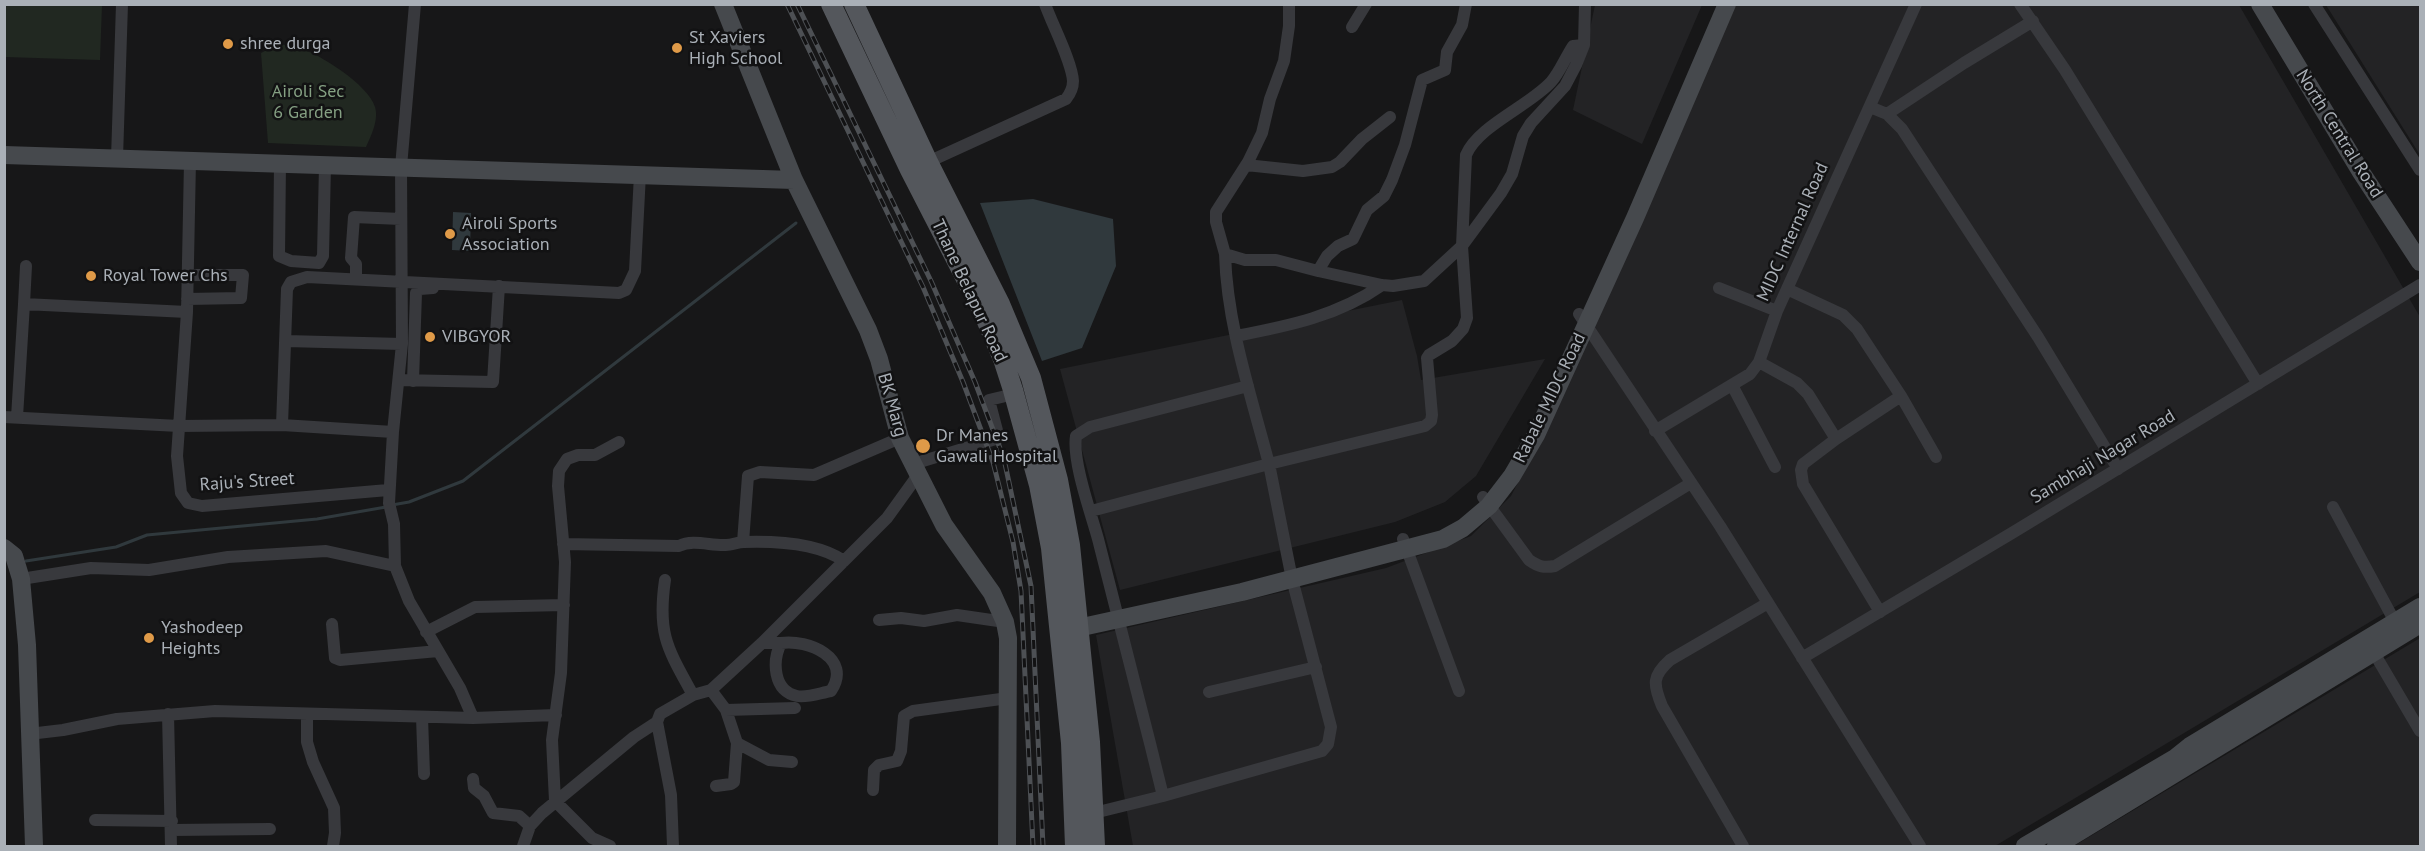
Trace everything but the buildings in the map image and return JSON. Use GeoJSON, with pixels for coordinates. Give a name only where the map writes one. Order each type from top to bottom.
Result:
{"type":"FeatureCollection","features":[{"type":"Feature","properties":{"kind":"main road","name":"Thane Belapur Road"},"geometry":{"type":"LineString","coordinates":[[831,4],[910,170],[983,312],[1003,359],[1014,394],[1044,506],[1051,548],[1069,624],[1090,742],[1095,846]]}},
{"type":"Feature","properties":{"kind":"main road","name":"Thane Belapur Road"},"geometry":{"type":"LineString","coordinates":[[854,4],[927,162],[1000,304],[1031,378],[1058,480],[1067,525],[1075,846]]}},
{"type":"Feature","properties":{"kind":"street"},"geometry":{"type":"LineString","coordinates":[[117,158],[122,4]]}},
{"type":"Feature","properties":{"kind":"street"},"geometry":{"type":"LineString","coordinates":[[413,381],[406,339],[401,167],[415,4]]}},
{"type":"Feature","properties":{"kind":"street","name":"BK Marg"},"geometry":{"type":"LineString","coordinates":[[723,4],[794,180],[868,330],[879,360],[900,438],[944,525],[992,593],[1005,622],[1008,638],[1007,846]]}},
{"type":"Feature","properties":{"kind":"street"},"geometry":{"type":"LineString","coordinates":[[927,162],[1066,99],[1071,92],[1073,82],[1070,68],[1045,4]]}},
{"type":"Feature","properties":{"kind":"street"},"geometry":{"type":"LineString","coordinates":[[1094,813],[1322,751],[1328,744],[1331,728],[1291,574],[1269,464],[1236,336],[1229,304],[1225,254],[1216,222],[1216,212],[1262,133],[1270,99],[1284,61],[1289,26],[1289,4]]}},
{"type":"Feature","properties":{"kind":"street"},"geometry":{"type":"LineString","coordinates":[[1352,27],[1366,4]]}},
{"type":"Feature","properties":{"kind":"street"},"geometry":{"type":"LineString","coordinates":[[1318,271],[1327,256],[1338,246],[1353,239],[1367,210],[1384,196],[1405,145],[1422,80],[1444,70],[1447,52],[1462,25],[1466,4]]}},
{"type":"Feature","properties":{"kind":"street"},"geometry":{"type":"LineString","coordinates":[[1225,254],[1245,260],[1276,260],[1382,285],[1393,286],[1424,281],[1462,246],[1512,174],[1522,136],[1565,86],[1574,71],[1584,45],[1585,4]]}},
{"type":"Feature","properties":{"kind":"street","name":"MIDC Internal Road"},"geometry":{"type":"LineString","coordinates":[[1760,362],[1787,289],[1916,4]]}},
{"type":"Feature","properties":{"kind":"street"},"geometry":{"type":"LineString","coordinates":[[2020,4],[2033,21],[2258,384]]}},
{"type":"Feature","properties":{"kind":"street","name":"North Central Road"},"geometry":{"type":"LineString","coordinates":[[2260,4],[2361,172],[2421,262]]}},
{"type":"Feature","properties":{"kind":"street","name":"North Central Road"},"geometry":{"type":"LineString","coordinates":[[2273,4],[2421,242]]}},
{"type":"Feature","properties":{"kind":"street"},"geometry":{"type":"LineString","coordinates":[[2314,4],[2421,170]]}},
{"type":"Feature","properties":{"kind":"street","name":"Rabale MIDC Road"},"geometry":{"type":"LineString","coordinates":[[1069,624],[1118,615],[1250,580],[1291,574],[1405,544],[1455,521],[1486,501],[1499,477],[1529,439],[1723,5]]}},
{"type":"Feature","properties":{"kind":"street"},"geometry":{"type":"LineString","coordinates":[[1887,114],[2033,21]]}},
{"type":"Feature","properties":{"kind":"street"},"geometry":{"type":"LineString","coordinates":[[1091,511],[1425,426],[1431,421],[1432,406],[1427,358],[1459,335],[1467,318],[1462,246],[1464,165],[1468,150],[1489,130],[1533,98],[1550,82],[1572,46],[1584,45]]}},
{"type":"Feature","properties":{"kind":"street"},"geometry":{"type":"LineString","coordinates":[[1870,107],[1887,114],[1902,129],[2038,337],[2118,469]]}},
{"type":"Feature","properties":{"kind":"street"},"geometry":{"type":"LineString","coordinates":[[1245,165],[1292,171],[1332,167],[1340,162],[1368,133],[1390,117]]}},
{"type":"Feature","properties":{"kind":"street"},"geometry":{"type":"LineString","coordinates":[[4,156],[794,180]]}},
{"type":"Feature","properties":{"kind":"street"},"geometry":{"type":"LineString","coordinates":[[179,426],[188,299],[190,161]]}},
{"type":"Feature","properties":{"kind":"street"},"geometry":{"type":"LineString","coordinates":[[280,164],[279,256],[291,261],[319,263],[323,256],[325,165]]}},
{"type":"Feature","properties":{"kind":"street"},"geometry":{"type":"LineString","coordinates":[[282,425],[287,289],[291,282],[307,277],[619,293],[626,290],[635,271],[640,174]]}},
{"type":"Feature","properties":{"kind":"street"},"geometry":{"type":"LineString","coordinates":[[356,279],[356,264],[351,258],[354,217],[401,219]]}},
{"type":"Feature","properties":{"kind":"street"},"geometry":{"type":"LineString","coordinates":[[26,266],[11,417],[179,426],[282,425],[393,432]]}},
{"type":"Feature","properties":{"kind":"street"},"geometry":{"type":"LineString","coordinates":[[188,275],[243,275],[241,298],[188,299]]}},
{"type":"Feature","properties":{"kind":"street"},"geometry":{"type":"LineString","coordinates":[[1236,336],[1290,326],[1338,310],[1362,300],[1382,285]]}},
{"type":"Feature","properties":{"kind":"street","name":"Sambhaji Nagar Road"},"geometry":{"type":"LineString","coordinates":[[1802,658],[2421,285]]}},
{"type":"Feature","properties":{"kind":"street"},"geometry":{"type":"LineString","coordinates":[[399,380],[494,382],[499,286]]}},
{"type":"Feature","properties":{"kind":"street"},"geometry":{"type":"LineString","coordinates":[[1719,288],[1777,312]]}},
{"type":"Feature","properties":{"kind":"street"},"geometry":{"type":"LineString","coordinates":[[463,290],[420,289],[416,293],[399,380],[388,490],[394,524],[396,566],[409,601],[460,688],[473,718]]}},
{"type":"Feature","properties":{"kind":"street"},"geometry":{"type":"LineString","coordinates":[[1787,289],[1843,315],[1857,329],[1901,396],[1936,457]]}},
{"type":"Feature","properties":{"kind":"street"},"geometry":{"type":"LineString","coordinates":[[24,304],[187,312]]}},
{"type":"Feature","properties":{"kind":"street"},"geometry":{"type":"LineString","coordinates":[[1582,319],[1768,603],[1920,846]]}},
{"type":"Feature","properties":{"kind":"street"},"geometry":{"type":"LineString","coordinates":[[286,341],[406,339]]}},
{"type":"Feature","properties":{"kind":"street"},"geometry":{"type":"LineString","coordinates":[[1655,431],[1750,374],[1760,362],[1797,383],[1808,394],[1836,439]]}},
{"type":"Feature","properties":{"kind":"street"},"geometry":{"type":"LineString","coordinates":[[1732,385],[1775,467]]}},
{"type":"Feature","properties":{"kind":"street"},"geometry":{"type":"LineString","coordinates":[[1163,796],[1076,454],[1076,436],[1090,427],[1248,386]]}},
{"type":"Feature","properties":{"kind":"street"},"geometry":{"type":"LineString","coordinates":[[673,846],[671,795],[657,722],[660,714],[693,695],[711,690],[762,643],[887,518],[916,470],[999,438],[989,400],[1014,394]]}},
{"type":"Feature","properties":{"kind":"street"},"geometry":{"type":"LineString","coordinates":[[1880,612],[1803,484],[1801,470],[1803,464],[1836,439],[1901,396]]}},
{"type":"Feature","properties":{"kind":"street","name":"Raju's Street"},"geometry":{"type":"LineString","coordinates":[[179,426],[178,480],[181,493],[188,503],[202,506],[228,505],[388,490]]}},
{"type":"Feature","properties":{"kind":"street"},"geometry":{"type":"LineString","coordinates":[[743,542],[748,476],[760,472],[814,475],[900,438]]}},
{"type":"Feature","properties":{"kind":"street"},"geometry":{"type":"LineString","coordinates":[[610,846],[592,838],[555,801],[552,740],[561,673],[564,605],[559,471],[567,459],[578,455],[595,455],[619,442]]}},
{"type":"Feature","properties":{"kind":"street"},"geometry":{"type":"LineString","coordinates":[[1486,501],[1530,560],[1538,566],[1546,567],[1555,566],[1691,483]]}},
{"type":"Feature","properties":{"kind":"street"},"geometry":{"type":"LineString","coordinates":[[2333,507],[2395,622]]}},
{"type":"Feature","properties":{"kind":"street"},"geometry":{"type":"LineString","coordinates":[[563,544],[680,546],[687,543],[727,545],[743,542],[782,543],[831,552],[844,561]]}},
{"type":"Feature","properties":{"kind":"street"},"geometry":{"type":"LineString","coordinates":[[1405,544],[1459,691]]}},
{"type":"Feature","properties":{"kind":"street"},"geometry":{"type":"LineString","coordinates":[[4,548],[14,556],[21,579],[27,645],[34,846]]}},
{"type":"Feature","properties":{"kind":"street"},"geometry":{"type":"LineString","coordinates":[[21,579],[91,568],[149,570],[228,557],[326,551],[396,566]]}},
{"type":"Feature","properties":{"kind":"street"},"geometry":{"type":"LineString","coordinates":[[665,580],[662,603],[663,635],[693,695]]}},
{"type":"Feature","properties":{"kind":"street"},"geometry":{"type":"LineString","coordinates":[[1743,846],[1662,706],[1656,691],[1656,677],[1659,670],[1670,660],[1768,603]]}},
{"type":"Feature","properties":{"kind":"street"},"geometry":{"type":"LineString","coordinates":[[426,632],[475,607],[564,605]]}},
{"type":"Feature","properties":{"kind":"street"},"geometry":{"type":"LineString","coordinates":[[2370,646],[2395,622],[2421,607]]}},
{"type":"Feature","properties":{"kind":"street"},"geometry":{"type":"LineString","coordinates":[[879,620],[901,618],[924,621],[957,615],[1005,622]]}},
{"type":"Feature","properties":{"kind":"street"},"geometry":{"type":"LineString","coordinates":[[332,624],[333,651],[335,658],[340,660],[438,651]]}},
{"type":"Feature","properties":{"kind":"street"},"geometry":{"type":"LineString","coordinates":[[2025,846],[2073,827],[2106,807],[2190,747],[2370,646],[2421,624]]}},
{"type":"Feature","properties":{"kind":"street"},"geometry":{"type":"LineString","coordinates":[[762,643],[802,642],[811,645],[833,661],[836,666],[836,682],[831,691],[803,696],[789,693],[774,667],[774,660],[781,643]]}},
{"type":"Feature","properties":{"kind":"street"},"geometry":{"type":"LineString","coordinates":[[2370,646],[2421,731]]}},
{"type":"Feature","properties":{"kind":"street"},"geometry":{"type":"LineString","coordinates":[[1209,692],[1316,667]]}},
{"type":"Feature","properties":{"kind":"street"},"geometry":{"type":"LineString","coordinates":[[711,690],[726,710],[736,743],[734,782],[716,786]]}},
{"type":"Feature","properties":{"kind":"street"},"geometry":{"type":"LineString","coordinates":[[873,790],[874,770],[879,765],[897,761],[901,751],[904,716],[913,711],[1008,698]]}},
{"type":"Feature","properties":{"kind":"street"},"geometry":{"type":"LineString","coordinates":[[726,710],[795,708]]}},
{"type":"Feature","properties":{"kind":"street"},"geometry":{"type":"LineString","coordinates":[[30,734],[117,719],[215,711],[473,718],[556,715]]}},
{"type":"Feature","properties":{"kind":"street"},"geometry":{"type":"LineString","coordinates":[[168,714],[171,846]]}},
{"type":"Feature","properties":{"kind":"street"},"geometry":{"type":"LineString","coordinates":[[307,714],[307,742],[313,762],[334,808],[333,846]]}},
{"type":"Feature","properties":{"kind":"street"},"geometry":{"type":"LineString","coordinates":[[422,717],[424,774]]}},
{"type":"Feature","properties":{"kind":"street"},"geometry":{"type":"LineString","coordinates":[[523,846],[530,826],[555,801],[634,737],[657,722]]}},
{"type":"Feature","properties":{"kind":"street"},"geometry":{"type":"LineString","coordinates":[[736,743],[769,760],[792,762]]}},
{"type":"Feature","properties":{"kind":"street"},"geometry":{"type":"LineString","coordinates":[[473,779],[474,788],[484,796],[493,813],[519,816],[530,826]]}},
{"type":"Feature","properties":{"kind":"street"},"geometry":{"type":"LineString","coordinates":[[95,820],[270,829]]}},
{"type":"Feature","properties":{"kind":"street"},"geometry":{"type":"LineString","coordinates":[[2056,846],[2073,827]]}},
{"type":"Feature","properties":{"kind":"shaded area"},"geometry":{"type":"Polygon","coordinates":[[[1595,5],[1702,5],[1642,144],[1573,110],[1595,5]]]}},
{"type":"Feature","properties":{"kind":"shaded area"},"geometry":{"type":"Polygon","coordinates":[[[1735,5],[2239,5],[2420,317],[2420,592],[1995,846],[1133,846],[1096,635],[1386,568],[1471,536],[1511,496],[1542,436],[1735,5]]]}},
{"type":"Feature","properties":{"kind":"shaded area"},"geometry":{"type":"Polygon","coordinates":[[[2326,5],[2420,5],[2420,155],[2326,5]]]}},
{"type":"Feature","properties":{"kind":"shaded area"},"geometry":{"type":"Polygon","coordinates":[[[1033,199],[1113,219],[1116,266],[1082,348],[1042,361],[980,203],[1033,199]]]}},
{"type":"Feature","properties":{"kind":"shaded area"},"geometry":{"type":"Polygon","coordinates":[[[453,212],[471,213],[470,251],[452,250],[453,212]]]}},
{"type":"Feature","properties":{"kind":"shaded area"},"geometry":{"type":"Polygon","coordinates":[[[1402,300],[1421,380],[1545,359],[1476,476],[1445,502],[1395,522],[1120,590],[1060,369],[1402,300]]]}},
{"type":"Feature","properties":{"kind":"shaded area"},"geometry":{"type":"Polygon","coordinates":[[[2420,638],[2420,846],[2074,846],[2420,638]]]}},
{"type":"Feature","properties":{"kind":"green space"},"geometry":{"type":"Polygon","coordinates":[[[5,4],[102,5],[100,60],[5,57],[5,4]]]}},
{"type":"Feature","properties":{"kind":"green space","name":"Airoli Sec 6 Garden"},"geometry":{"type":"Polygon","coordinates":[[[279,44],[298,47],[318,56],[342,71],[371,98],[376,117],[366,147],[268,143],[261,53],[279,44]]]}},
{"type":"Feature","properties":{"kind":"waterway"},"geometry":{"type":"LineString","coordinates":[[392,505],[409,502],[463,481],[796,223]]}},
{"type":"Feature","properties":{"kind":"waterway"},"geometry":{"type":"LineString","coordinates":[[26,561],[116,547],[147,535],[317,519],[386,507]]}},
{"type":"Feature","properties":{"kind":"railway"},"geometry":{"type":"LineString","coordinates":[[787,4],[923,287],[963,382],[993,462],[1013,542],[1021,591],[1033,846]]}},
{"type":"Feature","properties":{"kind":"railway"},"geometry":{"type":"LineString","coordinates":[[797,4],[931,281],[975,382],[1004,459],[1031,586],[1043,846]]}},
{"type":"Feature","properties":{"kind":"place","name":"shree durga"},"geometry":{"type":"Point","coordinates":[228,44]}},
{"type":"Feature","properties":{"kind":"place","name":"St Xaviers High School"},"geometry":{"type":"Point","coordinates":[677,48]}},
{"type":"Feature","properties":{"kind":"place","name":"Airoli Sports Association"},"geometry":{"type":"Point","coordinates":[450,234]}},
{"type":"Feature","properties":{"kind":"place","name":"Royal Tower Chs"},"geometry":{"type":"Point","coordinates":[91,276]}},
{"type":"Feature","properties":{"kind":"place","name":"VIBGYOR"},"geometry":{"type":"Point","coordinates":[430,337]}},
{"type":"Feature","properties":{"kind":"place","name":"Dr Manes Gawali Hospital"},"geometry":{"type":"Point","coordinates":[923,446]}},
{"type":"Feature","properties":{"kind":"place","name":"Yashodeep Heights"},"geometry":{"type":"Point","coordinates":[149,638]}}]}
